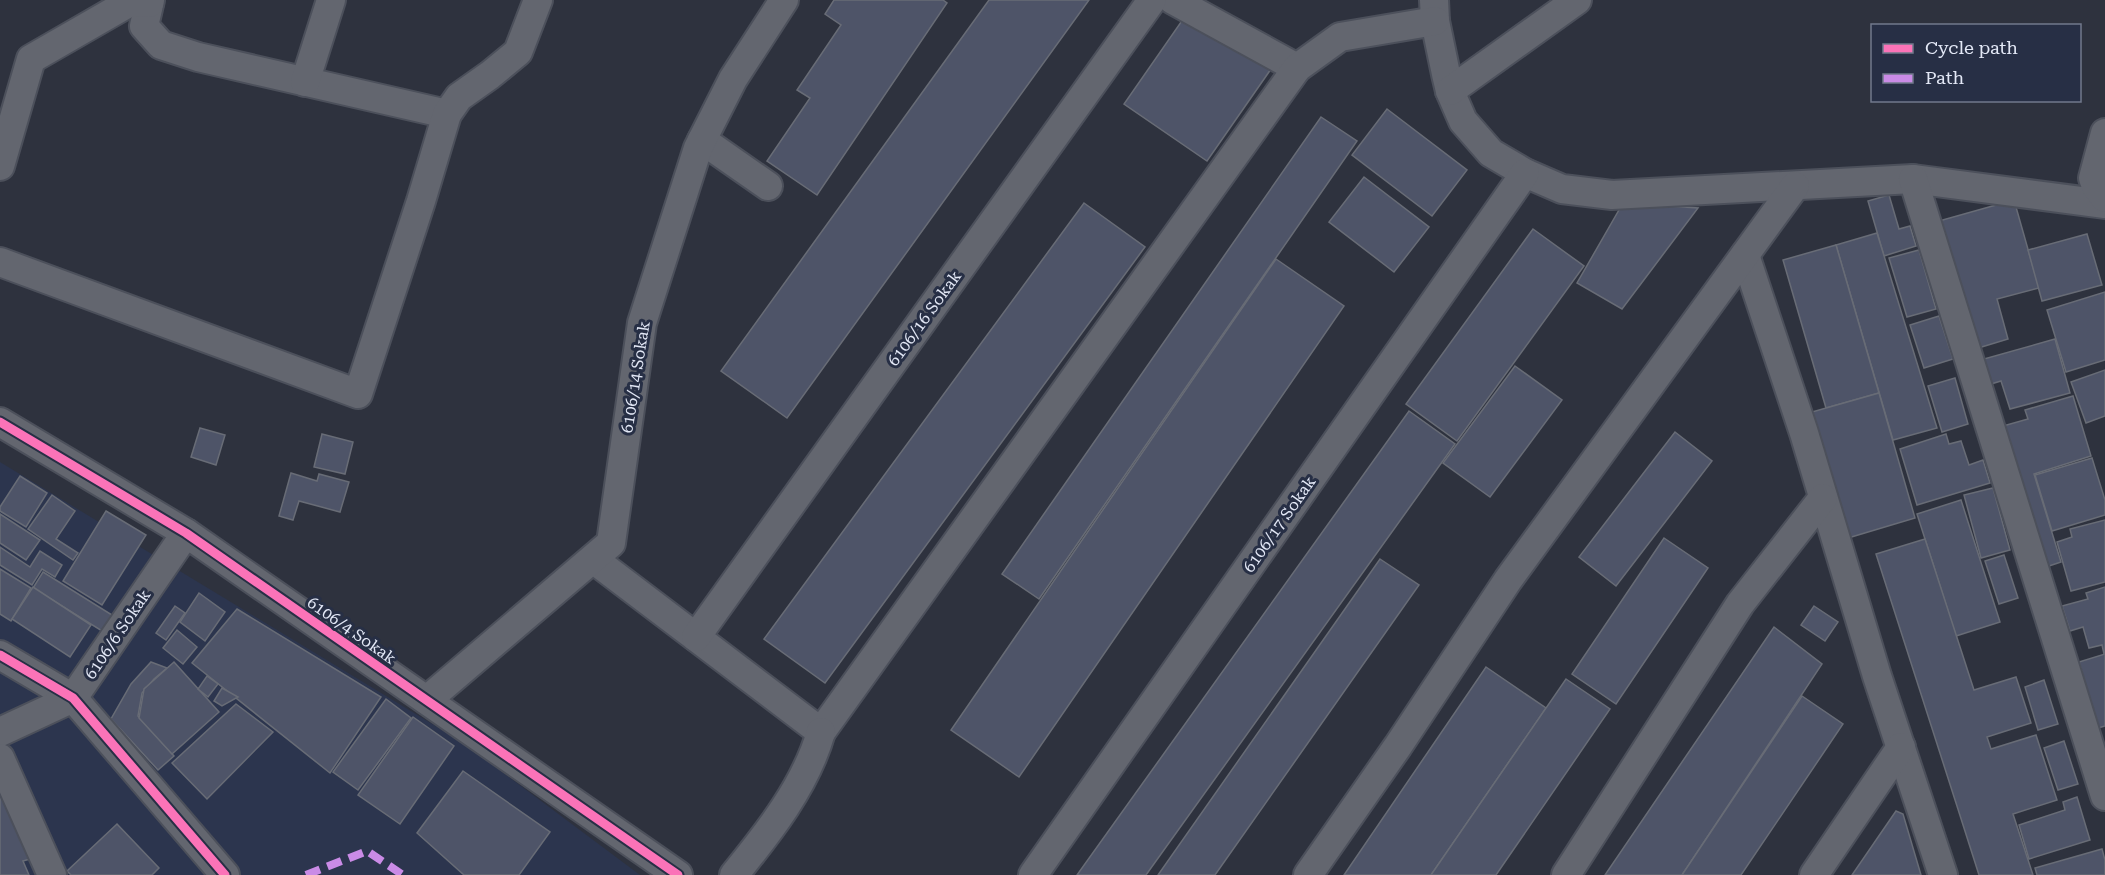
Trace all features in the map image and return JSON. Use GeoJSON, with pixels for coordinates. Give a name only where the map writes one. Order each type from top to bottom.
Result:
{"type":"FeatureCollection","features":[{"type":"Feature","properties":{"kind":"street"},"geometry":{"type":"LineString","coordinates":[[305,82],[331,0]]}},
{"type":"Feature","properties":{"kind":"street"},"geometry":{"type":"LineString","coordinates":[[0,262],[357,394],[421,201],[447,114],[459,97],[518,52],[538,0]]}},
{"type":"Feature","properties":{"kind":"street","name":"6106/14 Sokak"},"geometry":{"type":"LineString","coordinates":[[427,700],[611,543],[642,323],[702,140],[733,79],[784,0]]}},
{"type":"Feature","properties":{"kind":"street","name":"6106/16 Sokak"},"geometry":{"type":"LineString","coordinates":[[696,637],[1152,0]]}},
{"type":"Feature","properties":{"kind":"street"},"geometry":{"type":"LineString","coordinates":[[1173,0],[1297,68]]}},
{"type":"Feature","properties":{"kind":"street"},"geometry":{"type":"LineString","coordinates":[[1450,91],[1577,0]]}},
{"type":"Feature","properties":{"kind":"street"},"geometry":{"type":"LineString","coordinates":[[0,166],[31,59],[130,2],[150,2],[144,26],[162,45],[198,57],[447,114]]}},
{"type":"Feature","properties":{"kind":"street"},"geometry":{"type":"LineString","coordinates":[[734,875],[756,848],[795,789],[814,757],[821,732],[1297,68],[1340,37],[1435,10],[1450,91],[1463,121],[1491,153],[1525,173],[1562,189],[1612,195],[1913,178],[2105,204]]}},
{"type":"Feature","properties":{"kind":"street"},"geometry":{"type":"LineString","coordinates":[[2105,133],[2093,178],[2105,198]]}},
{"type":"Feature","properties":{"kind":"street"},"geometry":{"type":"LineString","coordinates":[[702,140],[768,186]]}},
{"type":"Feature","properties":{"kind":"street","name":"6106/17 Sokak"},"geometry":{"type":"LineString","coordinates":[[1033,875],[1525,173]]}},
{"type":"Feature","properties":{"kind":"street"},"geometry":{"type":"LineString","coordinates":[[1913,178],[2105,796]]}},
{"type":"Feature","properties":{"kind":"street"},"geometry":{"type":"LineString","coordinates":[[1308,875],[1398,746],[1508,580],[1795,186]]}},
{"type":"Feature","properties":{"kind":"street"},"geometry":{"type":"LineString","coordinates":[[1745,255],[1943,875]]}},
{"type":"Feature","properties":{"kind":"street","name":"6106/4 Sokak"},"geometry":{"type":"LineString","coordinates":[[0,422],[186,532],[678,875]]}},
{"type":"Feature","properties":{"kind":"street"},"geometry":{"type":"LineString","coordinates":[[1566,875],[1740,604],[1823,498]]}},
{"type":"Feature","properties":{"kind":"street","name":"6106/6 Sokak"},"geometry":{"type":"LineString","coordinates":[[73,698],[186,532]]}},
{"type":"Feature","properties":{"kind":"street"},"geometry":{"type":"LineString","coordinates":[[593,559],[821,732]]}},
{"type":"Feature","properties":{"kind":"street"},"geometry":{"type":"LineString","coordinates":[[0,655],[73,698],[225,875]]}},
{"type":"Feature","properties":{"kind":"street"},"geometry":{"type":"LineString","coordinates":[[0,732],[73,698]]}},
{"type":"Feature","properties":{"kind":"street"},"geometry":{"type":"LineString","coordinates":[[1815,875],[1901,747]]}},
{"type":"Feature","properties":{"kind":"street"},"geometry":{"type":"LineString","coordinates":[[0,758],[52,875]]}},
{"type":"Feature","properties":{"kind":"shaded area"},"geometry":{"type":"Polygon","coordinates":[[[0,462],[462,742],[640,875],[0,875],[0,462]]]}},
{"type":"Feature","properties":{"kind":"building"},"geometry":{"type":"Polygon","coordinates":[[[834,0],[943,0],[947,3],[817,195],[767,161],[810,98],[797,90],[841,25],[825,14],[834,0]]]}},
{"type":"Feature","properties":{"kind":"building"},"geometry":{"type":"Polygon","coordinates":[[[989,0],[1089,0],[787,418],[721,371],[989,0]]]}},
{"type":"Feature","properties":{"kind":"building"},"geometry":{"type":"Polygon","coordinates":[[[1188,12],[1271,69],[1207,161],[1124,104],[1188,12]]]}},
{"type":"Feature","properties":{"kind":"building"},"geometry":{"type":"Polygon","coordinates":[[[1387,109],[1467,170],[1432,216],[1352,155],[1387,109]]]}},
{"type":"Feature","properties":{"kind":"building"},"geometry":{"type":"Polygon","coordinates":[[[1321,117],[1357,141],[1039,599],[1002,574],[1321,117]]]}},
{"type":"Feature","properties":{"kind":"building"},"geometry":{"type":"Polygon","coordinates":[[[1364,177],[1429,227],[1394,272],[1329,222],[1364,177]]]}},
{"type":"Feature","properties":{"kind":"building"},"geometry":{"type":"Polygon","coordinates":[[[1889,195],[1899,229],[1910,226],[1916,246],[1884,256],[1868,201],[1889,195]]]}},
{"type":"Feature","properties":{"kind":"building"},"geometry":{"type":"Polygon","coordinates":[[[2014,200],[2039,288],[1997,299],[2008,339],[1975,349],[1939,221],[2014,200]]]}},
{"type":"Feature","properties":{"kind":"building"},"geometry":{"type":"Polygon","coordinates":[[[1084,203],[1145,247],[825,683],[764,639],[1084,203]]]}},
{"type":"Feature","properties":{"kind":"building"},"geometry":{"type":"Polygon","coordinates":[[[1623,203],[1698,208],[1622,309],[1577,283],[1623,203]]]}},
{"type":"Feature","properties":{"kind":"building"},"geometry":{"type":"Polygon","coordinates":[[[1533,229],[1584,266],[1457,441],[1406,404],[1533,229]]]}},
{"type":"Feature","properties":{"kind":"building"},"geometry":{"type":"Polygon","coordinates":[[[1877,233],[1937,428],[1893,440],[1836,245],[1877,233]]]}},
{"type":"Feature","properties":{"kind":"building"},"geometry":{"type":"Polygon","coordinates":[[[2087,234],[2102,285],[2042,301],[2028,250],[2087,234]]]}},
{"type":"Feature","properties":{"kind":"building"},"geometry":{"type":"Polygon","coordinates":[[[1836,245],[1879,393],[1826,408],[1783,260],[1836,245]]]}},
{"type":"Feature","properties":{"kind":"building"},"geometry":{"type":"Polygon","coordinates":[[[1919,250],[1936,309],[1907,317],[1889,258],[1919,250]]]}},
{"type":"Feature","properties":{"kind":"building"},"geometry":{"type":"Polygon","coordinates":[[[1276,259],[1344,306],[1019,777],[951,730],[1276,259]]]}},
{"type":"Feature","properties":{"kind":"building"},"geometry":{"type":"Polygon","coordinates":[[[2105,292],[2105,360],[2066,372],[2047,310],[2105,292]]]}},
{"type":"Feature","properties":{"kind":"building"},"geometry":{"type":"Polygon","coordinates":[[[1939,316],[1953,359],[1924,368],[1910,325],[1939,316]]]}},
{"type":"Feature","properties":{"kind":"building"},"geometry":{"type":"Polygon","coordinates":[[[2055,339],[2070,393],[2010,409],[2001,381],[1991,384],[1984,359],[2055,339]]]}},
{"type":"Feature","properties":{"kind":"building"},"geometry":{"type":"Polygon","coordinates":[[[1515,366],[1562,400],[1490,497],[1443,463],[1515,366]]]}},
{"type":"Feature","properties":{"kind":"building"},"geometry":{"type":"Polygon","coordinates":[[[2105,370],[2105,416],[2086,423],[2071,382],[2105,370]]]}},
{"type":"Feature","properties":{"kind":"building"},"geometry":{"type":"Polygon","coordinates":[[[1955,378],[1968,424],[1942,432],[1928,386],[1955,378]]]}},
{"type":"Feature","properties":{"kind":"building"},"geometry":{"type":"Polygon","coordinates":[[[1879,393],[1915,518],[1848,538],[1812,412],[1879,393]]]}},
{"type":"Feature","properties":{"kind":"building"},"geometry":{"type":"Polygon","coordinates":[[[2073,396],[2091,456],[2034,474],[2061,562],[2046,567],[2003,426],[2028,419],[2025,410],[2073,396]]]}},
{"type":"Feature","properties":{"kind":"building"},"geometry":{"type":"Polygon","coordinates":[[[1409,411],[1455,444],[1146,875],[1077,875],[1409,411]]]}},
{"type":"Feature","properties":{"kind":"building"},"geometry":{"type":"Polygon","coordinates":[[[200,428],[225,435],[216,465],[191,457],[200,428]]]}},
{"type":"Feature","properties":{"kind":"building"},"geometry":{"type":"Polygon","coordinates":[[[1675,432],[1712,461],[1616,586],[1579,557],[1675,432]]]}},
{"type":"Feature","properties":{"kind":"building"},"geometry":{"type":"Polygon","coordinates":[[[322,434],[353,442],[345,474],[314,467],[322,434]]]}},
{"type":"Feature","properties":{"kind":"building"},"geometry":{"type":"Polygon","coordinates":[[[1946,434],[1949,444],[1961,441],[1969,465],[1983,460],[1990,483],[1917,505],[1900,449],[1946,434]]]}},
{"type":"Feature","properties":{"kind":"building"},"geometry":{"type":"Polygon","coordinates":[[[2092,458],[2105,500],[2105,515],[2052,531],[2035,475],[2092,458]]]}},
{"type":"Feature","properties":{"kind":"building"},"geometry":{"type":"Polygon","coordinates":[[[291,473],[317,481],[319,474],[349,482],[340,512],[299,501],[293,520],[279,516],[291,473]]]}},
{"type":"Feature","properties":{"kind":"building"},"geometry":{"type":"Polygon","coordinates":[[[20,476],[47,493],[26,527],[0,511],[0,507],[20,476]]]}},
{"type":"Feature","properties":{"kind":"building"},"geometry":{"type":"Polygon","coordinates":[[[1993,488],[2010,550],[1981,558],[1964,495],[1993,488]]]}},
{"type":"Feature","properties":{"kind":"building"},"geometry":{"type":"Polygon","coordinates":[[[52,495],[75,511],[56,539],[78,553],[73,560],[28,529],[52,495]]]}},
{"type":"Feature","properties":{"kind":"building"},"geometry":{"type":"Polygon","coordinates":[[[1961,500],[2000,622],[1956,636],[1917,514],[1961,500]]]}},
{"type":"Feature","properties":{"kind":"building"},"geometry":{"type":"Polygon","coordinates":[[[106,511],[146,535],[102,605],[63,581],[106,511]]]}},
{"type":"Feature","properties":{"kind":"building"},"geometry":{"type":"Polygon","coordinates":[[[0,514],[40,540],[26,560],[0,543],[0,514]]]}},
{"type":"Feature","properties":{"kind":"building"},"geometry":{"type":"Polygon","coordinates":[[[2105,520],[2105,582],[2071,591],[2057,542],[2072,537],[2070,529],[2105,520]]]}},
{"type":"Feature","properties":{"kind":"building"},"geometry":{"type":"Polygon","coordinates":[[[1664,538],[1708,568],[1616,704],[1572,674],[1664,538]]]}},
{"type":"Feature","properties":{"kind":"building"},"geometry":{"type":"Polygon","coordinates":[[[1925,539],[1974,690],[2016,677],[2031,723],[1987,737],[1991,749],[2036,735],[2057,800],[2013,814],[2033,875],[1979,875],[1876,554],[1925,539]]]}},
{"type":"Feature","properties":{"kind":"building"},"geometry":{"type":"Polygon","coordinates":[[[0,547],[30,567],[40,551],[62,565],[55,577],[42,569],[32,585],[0,565],[0,547]]]}},
{"type":"Feature","properties":{"kind":"building"},"geometry":{"type":"Polygon","coordinates":[[[2004,555],[2018,598],[1999,604],[1985,561],[2004,555]]]}},
{"type":"Feature","properties":{"kind":"building"},"geometry":{"type":"Polygon","coordinates":[[[1380,559],[1419,585],[1215,875],[1158,875],[1380,559]]]}},
{"type":"Feature","properties":{"kind":"building"},"geometry":{"type":"Polygon","coordinates":[[[0,569],[31,588],[11,621],[0,614],[0,569]]]}},
{"type":"Feature","properties":{"kind":"building"},"geometry":{"type":"Polygon","coordinates":[[[43,572],[112,615],[102,631],[33,588],[43,572]]]}},
{"type":"Feature","properties":{"kind":"building"},"geometry":{"type":"Polygon","coordinates":[[[33,587],[91,625],[70,657],[12,619],[33,587]]]}},
{"type":"Feature","properties":{"kind":"building"},"geometry":{"type":"Polygon","coordinates":[[[2105,587],[2104,654],[2102,645],[2089,648],[2083,627],[2070,631],[2062,606],[2088,599],[2086,593],[2105,587]]]}},
{"type":"Feature","properties":{"kind":"building"},"geometry":{"type":"Polygon","coordinates":[[[199,593],[225,612],[205,641],[180,622],[199,593]]]}},
{"type":"Feature","properties":{"kind":"building"},"geometry":{"type":"Polygon","coordinates":[[[175,606],[185,613],[166,640],[156,633],[175,606]]]}},
{"type":"Feature","properties":{"kind":"building"},"geometry":{"type":"Polygon","coordinates":[[[1814,606],[1838,622],[1825,641],[1801,625],[1814,606]]]}},
{"type":"Feature","properties":{"kind":"building"},"geometry":{"type":"Polygon","coordinates":[[[237,609],[381,697],[330,773],[192,663],[237,609]]]}},
{"type":"Feature","properties":{"kind":"building"},"geometry":{"type":"Polygon","coordinates":[[[1774,627],[1822,664],[1682,875],[1605,875],[1774,627]]]}},
{"type":"Feature","properties":{"kind":"building"},"geometry":{"type":"Polygon","coordinates":[[[177,630],[197,647],[183,664],[163,648],[177,630]]]}},
{"type":"Feature","properties":{"kind":"building"},"geometry":{"type":"Polygon","coordinates":[[[2105,654],[2105,726],[2098,728],[2079,662],[2105,654]]]}},
{"type":"Feature","properties":{"kind":"building"},"geometry":{"type":"Polygon","coordinates":[[[151,662],[167,668],[142,693],[138,716],[174,756],[158,770],[111,719],[131,684],[151,662]]]}},
{"type":"Feature","properties":{"kind":"building"},"geometry":{"type":"Polygon","coordinates":[[[174,662],[219,712],[172,754],[139,718],[144,689],[174,662]]]}},
{"type":"Feature","properties":{"kind":"building"},"geometry":{"type":"Polygon","coordinates":[[[1486,667],[1546,708],[1431,875],[1344,875],[1486,667]]]}},
{"type":"Feature","properties":{"kind":"building"},"geometry":{"type":"Polygon","coordinates":[[[207,676],[218,684],[208,697],[198,689],[207,676]]]}},
{"type":"Feature","properties":{"kind":"building"},"geometry":{"type":"Polygon","coordinates":[[[1566,679],[1610,709],[1496,875],[1431,875],[1566,679]]]}},
{"type":"Feature","properties":{"kind":"building"},"geometry":{"type":"Polygon","coordinates":[[[2044,680],[2058,724],[2038,730],[2025,687],[2044,680]]]}},
{"type":"Feature","properties":{"kind":"building"},"geometry":{"type":"Polygon","coordinates":[[[222,688],[238,697],[222,706],[214,701],[222,688]]]}},
{"type":"Feature","properties":{"kind":"building"},"geometry":{"type":"Polygon","coordinates":[[[1802,696],[1843,724],[1741,875],[1682,875],[1802,696]]]}},
{"type":"Feature","properties":{"kind":"building"},"geometry":{"type":"Polygon","coordinates":[[[386,699],[411,718],[358,790],[333,772],[386,699]]]}},
{"type":"Feature","properties":{"kind":"building"},"geometry":{"type":"Polygon","coordinates":[[[236,704],[273,732],[207,799],[172,763],[236,704]]]}},
{"type":"Feature","properties":{"kind":"building"},"geometry":{"type":"Polygon","coordinates":[[[413,717],[454,746],[400,824],[358,795],[413,717]]]}},
{"type":"Feature","properties":{"kind":"building"},"geometry":{"type":"Polygon","coordinates":[[[2064,741],[2078,784],[2058,790],[2044,748],[2064,741]]]}},
{"type":"Feature","properties":{"kind":"building"},"geometry":{"type":"Polygon","coordinates":[[[463,771],[550,832],[519,875],[464,875],[417,833],[463,771]]]}},
{"type":"Feature","properties":{"kind":"building"},"geometry":{"type":"Polygon","coordinates":[[[0,777],[37,857],[23,861],[29,875],[0,875],[0,777]]]}},
{"type":"Feature","properties":{"kind":"building"},"geometry":{"type":"Polygon","coordinates":[[[2077,797],[2090,840],[2029,859],[2019,825],[2065,810],[2063,802],[2077,797]]]}},
{"type":"Feature","properties":{"kind":"building"},"geometry":{"type":"Polygon","coordinates":[[[1896,811],[1903,814],[1921,875],[1852,875],[1896,811]]]}},
{"type":"Feature","properties":{"kind":"building"},"geometry":{"type":"Polygon","coordinates":[[[117,824],[159,868],[152,875],[71,875],[67,871],[117,824]]]}},
{"type":"Feature","properties":{"kind":"building"},"geometry":{"type":"Polygon","coordinates":[[[2102,849],[2105,875],[2037,875],[2035,868],[2102,849]]]}},
{"type":"Feature","properties":{"kind":"marked path"},"geometry":{"type":"LineString","coordinates":[[306,875],[367,851],[403,875]]}},
{"type":"Feature","properties":{"kind":"cycle path"},"geometry":{"type":"LineString","coordinates":[[0,422],[186,533],[678,875]]}},
{"type":"Feature","properties":{"kind":"cycle path"},"geometry":{"type":"LineString","coordinates":[[0,655],[73,698],[225,875]]}}]}
